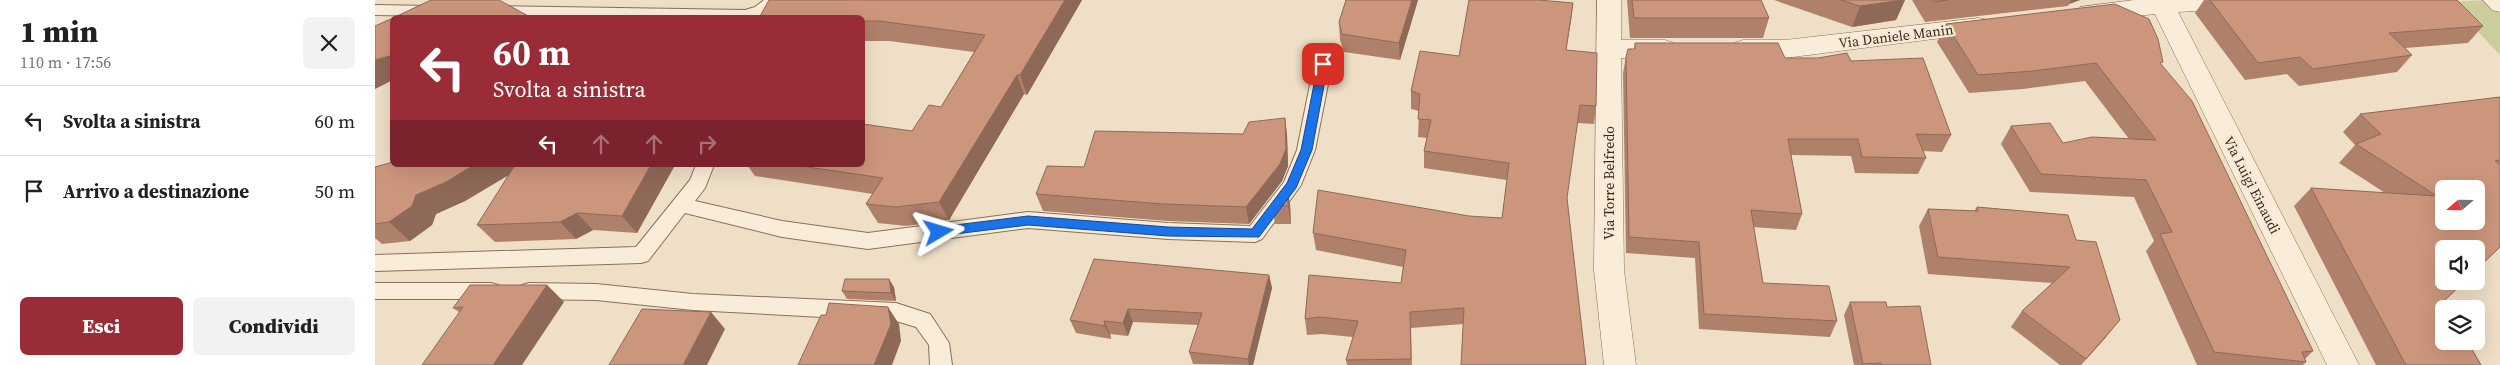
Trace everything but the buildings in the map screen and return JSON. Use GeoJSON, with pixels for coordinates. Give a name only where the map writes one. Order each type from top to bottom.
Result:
{"type":"FeatureCollection","features":[{"type":"Feature","properties":{"kind":"street","name":"Via Torre Belfredo"},"geometry":{"type":"LineString","coordinates":[[1609,0],[1609,270],[1620,365]]}},
{"type":"Feature","properties":{"kind":"street"},"geometry":{"type":"LineString","coordinates":[[2063,16],[2161,2],[2242,0]]}},
{"type":"Feature","properties":{"kind":"street"},"geometry":{"type":"LineString","coordinates":[[2495,0],[2500,4]]}},
{"type":"Feature","properties":{"kind":"street","name":"Via Luigi Einaudi"},"geometry":{"type":"LineString","coordinates":[[2161,2],[2343,365]]}},
{"type":"Feature","properties":{"kind":"street","name":"Via Daniele Manin"},"geometry":{"type":"LineString","coordinates":[[1717,49],[1785,49],[2003,23]]}},
{"type":"Feature","properties":{"kind":"street"},"geometry":{"type":"LineString","coordinates":[[1609,49],[1687,49]]}},
{"type":"Feature","properties":{"kind":"lane"},"geometry":{"type":"LineString","coordinates":[[750,15],[761,11],[775,0]]}},
{"type":"Feature","properties":{"kind":"lane"},"geometry":{"type":"LineString","coordinates":[[375,10],[453,11]]}},
{"type":"Feature","properties":{"kind":"lane"},"geometry":{"type":"LineString","coordinates":[[482,12],[640,15]]}},
{"type":"Feature","properties":{"kind":"lane"},"geometry":{"type":"LineString","coordinates":[[681,205],[781,230],[868,240],[1028,220],[1168,231],[1255,234],[1292,185],[1306,150],[1323,64]]}},
{"type":"Feature","properties":{"kind":"lane"},"geometry":{"type":"LineString","coordinates":[[375,264],[641,255],[698,183],[704,167]]}},
{"type":"Feature","properties":{"kind":"lane"},"geometry":{"type":"LineString","coordinates":[[375,291],[596,292],[693,302],[896,312],[923,320],[939,343],[941,365]]}},
{"type":"Feature","properties":{"kind":"green space"},"geometry":{"type":"Polygon","coordinates":[[[2488,0],[2500,9],[2500,55],[2450,2],[2488,0]]]}},
{"type":"Feature","properties":{"kind":"route"},"geometry":{"type":"LineString","coordinates":[[939,232],[1028,220],[1168,231],[1255,234],[1292,185],[1306,150],[1323,64]]}}]}
